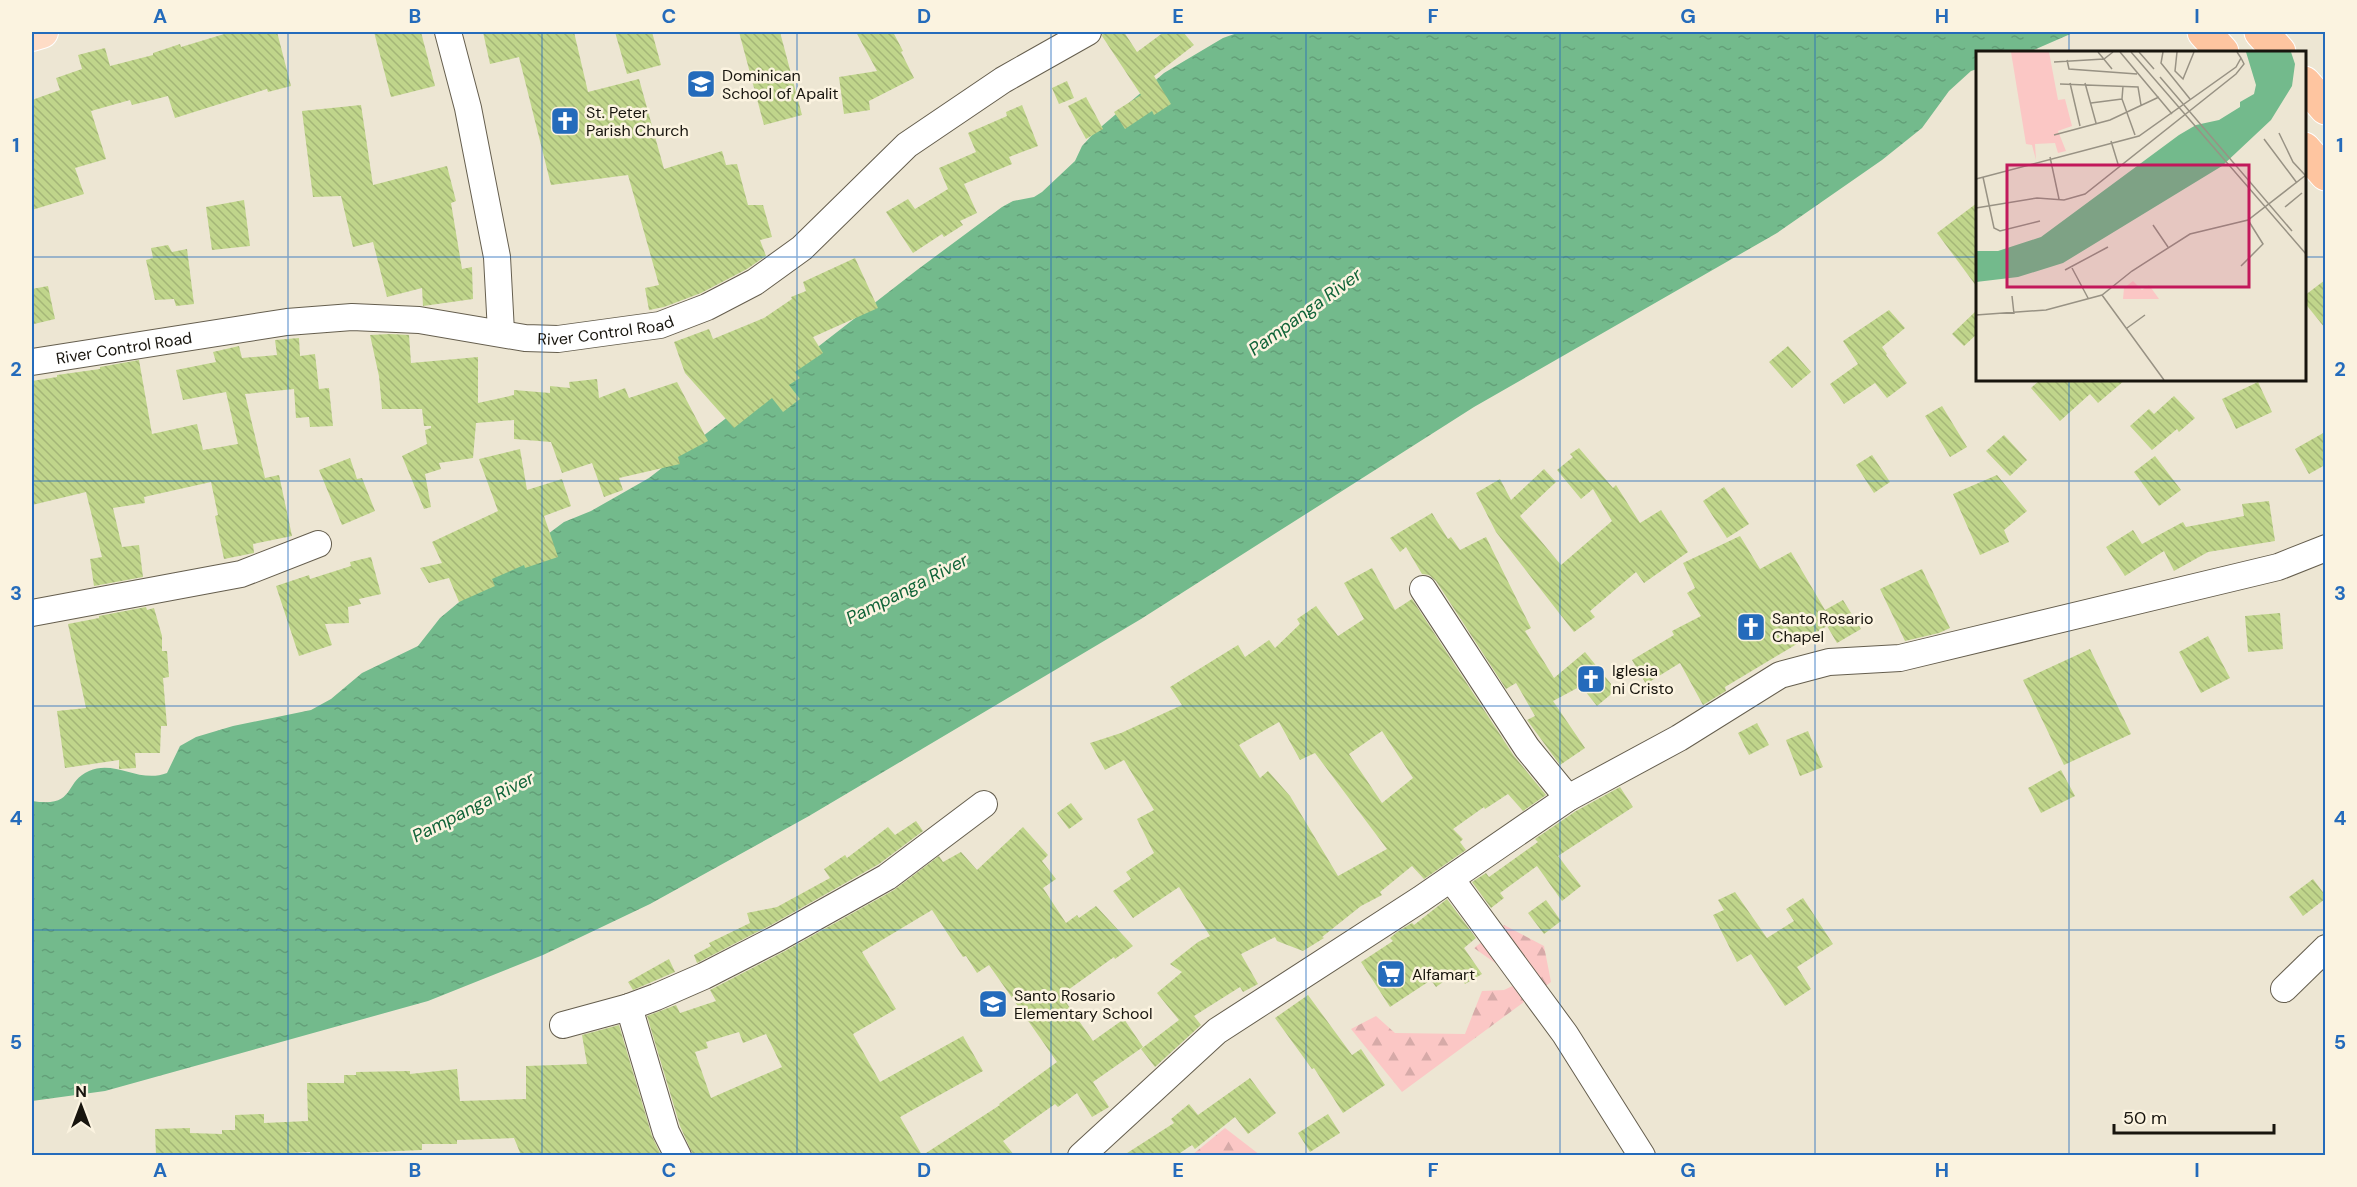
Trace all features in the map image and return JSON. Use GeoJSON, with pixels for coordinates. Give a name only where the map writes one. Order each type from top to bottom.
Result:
{"type":"FeatureCollection","features":[{"type":"Feature","properties":{"kind":"highway"},"geometry":{"type":"LineString","coordinates":[[2204,32],[2221,51]]}},
{"type":"Feature","properties":{"kind":"highway"},"geometry":{"type":"LineString","coordinates":[[2261,32],[2278,51]]}},
{"type":"Feature","properties":{"kind":"highway"},"geometry":{"type":"LineString","coordinates":[[2306,85],[2325,108]]}},
{"type":"Feature","properties":{"kind":"highway"},"geometry":{"type":"LineString","coordinates":[[2306,151],[2325,174]]}},
{"type":"Feature","properties":{"kind":"main road"},"geometry":{"type":"LineString","coordinates":[[32,35],[42,32]]}},
{"type":"Feature","properties":{"kind":"street"},"geometry":{"type":"LineString","coordinates":[[448,32],[468,108],[497,257],[501,333]]}},
{"type":"Feature","properties":{"kind":"street","name":"River Control Road"},"geometry":{"type":"LineString","coordinates":[[32,362],[287,322],[352,317],[419,320],[525,338],[558,339],[660,325],[707,307],[755,282],[802,248],[908,145],[1003,80],[1088,32]]}},
{"type":"Feature","properties":{"kind":"street"},"geometry":{"type":"LineString","coordinates":[[32,613],[241,574],[318,544]]}},
{"type":"Feature","properties":{"kind":"street"},"geometry":{"type":"LineString","coordinates":[[1081,1155],[1217,1031],[1451,879],[1568,798],[1679,738],[1780,675],[1829,662],[1900,658],[2278,567],[2325,548]]}},
{"type":"Feature","properties":{"kind":"street"},"geometry":{"type":"LineString","coordinates":[[1423,589],[1527,748],[1568,798]]}},
{"type":"Feature","properties":{"kind":"street"},"geometry":{"type":"LineString","coordinates":[[563,1025],[628,1007],[704,976],[887,877],[984,804]]}},
{"type":"Feature","properties":{"kind":"street"},"geometry":{"type":"LineString","coordinates":[[1451,879],[1565,1034],[1642,1155]]}},
{"type":"Feature","properties":{"kind":"street"},"geometry":{"type":"LineString","coordinates":[[2284,989],[2325,948]]}},
{"type":"Feature","properties":{"kind":"street"},"geometry":{"type":"LineString","coordinates":[[628,1007],[666,1132],[678,1155]]}},
{"type":"Feature","properties":{"kind":"green space"},"geometry":{"type":"Polygon","coordinates":[[[1504,925],[1544,946],[1551,982],[1402,1092],[1351,1029],[1376,1016],[1395,1033],[1465,1034],[1482,991],[1504,990],[1527,979],[1508,972],[1474,948],[1504,925]]]}},
{"type":"Feature","properties":{"kind":"green space"},"geometry":{"type":"Polygon","coordinates":[[[1225,1128],[1260,1155],[1192,1155],[1225,1128]]]}},
{"type":"Feature","properties":{"kind":"water","name":"Pampanga River"},"geometry":{"type":"Polygon","coordinates":[[[1240,32],[2075,32],[2031,51],[1976,51],[1976,69],[1971,71],[1949,91],[1922,128],[1882,160],[1777,233],[1474,407],[1141,619],[809,816],[650,904],[543,955],[428,1001],[105,1091],[32,1101],[32,801],[56,801],[68,793],[81,776],[99,768],[118,769],[147,776],[167,773],[180,746],[196,737],[233,726],[311,710],[331,699],[362,673],[418,646],[440,618],[482,583],[564,522],[591,511],[649,478],[1002,207],[1013,201],[1034,197],[1042,192],[1075,161],[1082,146],[1095,132],[1164,73],[1223,38],[1240,32]]]}},
{"type":"Feature","properties":{"kind":"building"},"geometry":{"type":"Polygon","coordinates":[[[231,32],[277,32],[291,86],[268,92],[267,89],[175,118],[168,96],[132,105],[130,100],[91,111],[106,159],[75,168],[84,194],[32,210],[32,100],[60,90],[56,78],[82,69],[78,55],[105,48],[110,66],[153,55],[153,53],[180,44],[181,47],[231,32]]]}},
{"type":"Feature","properties":{"kind":"building"},"geometry":{"type":"Polygon","coordinates":[[[374,32],[421,32],[435,86],[391,97],[374,32]]]}},
{"type":"Feature","properties":{"kind":"building"},"geometry":{"type":"Polygon","coordinates":[[[483,32],[574,32],[588,92],[639,79],[664,169],[722,151],[726,165],[737,164],[748,205],[763,205],[772,237],[760,240],[766,256],[747,269],[701,293],[664,307],[649,310],[645,288],[659,285],[628,175],[551,185],[519,57],[490,64],[483,32]]]}},
{"type":"Feature","properties":{"kind":"building"},"geometry":{"type":"Polygon","coordinates":[[[615,32],[652,32],[661,65],[627,74],[615,32]]]}},
{"type":"Feature","properties":{"kind":"building"},"geometry":{"type":"Polygon","coordinates":[[[739,32],[780,32],[802,115],[764,125],[739,32]]]}},
{"type":"Feature","properties":{"kind":"building"},"geometry":{"type":"Polygon","coordinates":[[[856,32],[893,32],[914,78],[869,101],[870,110],[844,114],[839,77],[877,71],[856,32]]]}},
{"type":"Feature","properties":{"kind":"building"},"geometry":{"type":"Polygon","coordinates":[[[1103,32],[1124,32],[1137,52],[1164,32],[1183,32],[1194,45],[1154,76],[1171,104],[1154,115],[1152,111],[1125,129],[1114,112],[1141,95],[1102,36],[1103,32]]]}},
{"type":"Feature","properties":{"kind":"building"},"geometry":{"type":"Polygon","coordinates":[[[1067,81],[1074,98],[1059,104],[1052,88],[1067,81]]]}},
{"type":"Feature","properties":{"kind":"building"},"geometry":{"type":"Polygon","coordinates":[[[1086,97],[1103,129],[1086,139],[1068,106],[1086,97]]]}},
{"type":"Feature","properties":{"kind":"building"},"geometry":{"type":"Polygon","coordinates":[[[361,105],[373,185],[447,166],[456,201],[451,203],[462,269],[472,267],[473,299],[423,306],[422,288],[387,297],[373,242],[353,247],[341,196],[313,197],[302,111],[361,105]]]}},
{"type":"Feature","properties":{"kind":"building"},"geometry":{"type":"Polygon","coordinates":[[[1022,105],[1038,146],[1009,157],[1012,164],[964,184],[977,213],[960,221],[963,225],[944,237],[942,234],[913,253],[886,212],[908,199],[915,209],[948,189],[939,168],[976,152],[968,133],[1007,116],[1006,112],[1022,105]]]}},
{"type":"Feature","properties":{"kind":"building"},"geometry":{"type":"Polygon","coordinates":[[[244,200],[250,246],[212,250],[206,207],[244,200]]]}},
{"type":"Feature","properties":{"kind":"building"},"geometry":{"type":"Polygon","coordinates":[[[1976,204],[1976,286],[1937,233],[1976,204]]]}},
{"type":"Feature","properties":{"kind":"building"},"geometry":{"type":"Polygon","coordinates":[[[168,245],[172,252],[187,249],[194,304],[176,306],[174,299],[155,300],[146,260],[153,258],[151,248],[168,245]]]}},
{"type":"Feature","properties":{"kind":"building"},"geometry":{"type":"Polygon","coordinates":[[[855,258],[878,308],[813,337],[823,353],[795,372],[800,378],[789,385],[800,399],[783,412],[772,398],[734,428],[685,373],[674,342],[709,329],[713,339],[764,318],[792,299],[791,297],[806,291],[803,282],[855,258]]]}},
{"type":"Feature","properties":{"kind":"building"},"geometry":{"type":"Polygon","coordinates":[[[2325,280],[2325,328],[2306,304],[2306,294],[2325,280]]]}},
{"type":"Feature","properties":{"kind":"building"},"geometry":{"type":"Polygon","coordinates":[[[48,286],[55,319],[34,324],[32,289],[48,286]]]}},
{"type":"Feature","properties":{"kind":"building"},"geometry":{"type":"Polygon","coordinates":[[[1889,310],[1905,328],[1882,347],[1907,383],[1887,398],[1875,383],[1844,404],[1830,384],[1858,364],[1843,341],[1889,310]]]}},
{"type":"Feature","properties":{"kind":"building"},"geometry":{"type":"Polygon","coordinates":[[[1976,311],[1976,335],[1964,346],[1952,334],[1976,311]]]}},
{"type":"Feature","properties":{"kind":"building"},"geometry":{"type":"Polygon","coordinates":[[[370,335],[409,335],[411,363],[478,357],[478,403],[514,395],[514,390],[550,393],[550,386],[570,388],[569,382],[597,379],[599,398],[625,388],[629,398],[677,382],[708,441],[678,457],[680,464],[619,478],[623,490],[604,497],[592,463],[562,473],[551,442],[514,439],[514,420],[476,423],[473,458],[439,463],[441,469],[425,474],[431,507],[424,509],[402,456],[427,444],[425,430],[431,426],[424,426],[422,409],[382,409],[379,376],[370,335]]]}},
{"type":"Feature","properties":{"kind":"building"},"geometry":{"type":"Polygon","coordinates":[[[299,338],[300,356],[315,354],[319,389],[329,388],[333,426],[310,427],[309,417],[296,418],[294,389],[245,394],[265,478],[279,475],[292,536],[253,544],[254,553],[224,559],[211,482],[144,497],[145,503],[113,508],[122,547],[139,545],[143,577],[94,586],[90,559],[102,557],[86,492],[32,505],[32,381],[139,360],[152,434],[197,424],[203,450],[238,444],[226,392],[183,400],[176,370],[216,362],[213,352],[239,346],[242,358],[277,355],[275,340],[299,338]]]}},
{"type":"Feature","properties":{"kind":"building"},"geometry":{"type":"Polygon","coordinates":[[[1788,346],[1811,372],[1792,388],[1769,362],[1788,346]]]}},
{"type":"Feature","properties":{"kind":"building"},"geometry":{"type":"Polygon","coordinates":[[[2039,381],[2124,381],[2098,403],[2090,394],[2060,421],[2031,388],[2039,381]]]}},
{"type":"Feature","properties":{"kind":"building"},"geometry":{"type":"Polygon","coordinates":[[[2258,382],[2272,412],[2236,429],[2222,399],[2258,382]]]}},
{"type":"Feature","properties":{"kind":"building"},"geometry":{"type":"Polygon","coordinates":[[[2174,396],[2195,418],[2179,432],[2177,429],[2152,450],[2130,426],[2149,409],[2154,414],[2174,396]]]}},
{"type":"Feature","properties":{"kind":"building"},"geometry":{"type":"Polygon","coordinates":[[[1942,406],[1967,447],[1950,457],[1925,416],[1942,406]]]}},
{"type":"Feature","properties":{"kind":"building"},"geometry":{"type":"Polygon","coordinates":[[[2325,432],[2325,465],[2309,474],[2295,449],[2325,432]]]}},
{"type":"Feature","properties":{"kind":"building"},"geometry":{"type":"Polygon","coordinates":[[[2004,435],[2027,460],[2010,476],[1986,451],[2004,435]]]}},
{"type":"Feature","properties":{"kind":"building"},"geometry":{"type":"Polygon","coordinates":[[[1579,448],[1613,488],[1616,485],[1640,523],[1661,510],[1688,552],[1644,583],[1636,572],[1590,611],[1595,617],[1574,632],[1496,532],[1476,493],[1500,479],[1511,500],[1544,469],[1556,482],[1520,516],[1561,565],[1612,521],[1593,489],[1581,499],[1557,470],[1573,457],[1570,454],[1579,448]]]}},
{"type":"Feature","properties":{"kind":"building"},"geometry":{"type":"Polygon","coordinates":[[[520,449],[527,490],[562,479],[571,506],[544,516],[558,557],[525,568],[524,565],[492,579],[495,586],[459,602],[449,578],[429,583],[420,568],[442,563],[432,542],[498,511],[479,459],[520,449]]]}},
{"type":"Feature","properties":{"kind":"building"},"geometry":{"type":"Polygon","coordinates":[[[1872,455],[1890,482],[1874,493],[1856,465],[1872,455]]]}},
{"type":"Feature","properties":{"kind":"building"},"geometry":{"type":"Polygon","coordinates":[[[2155,456],[2181,490],[2159,506],[2134,472],[2155,456]]]}},
{"type":"Feature","properties":{"kind":"building"},"geometry":{"type":"Polygon","coordinates":[[[350,458],[357,479],[362,478],[375,511],[342,525],[319,470],[350,458]]]}},
{"type":"Feature","properties":{"kind":"building"},"geometry":{"type":"Polygon","coordinates":[[[1997,475],[2027,511],[2004,530],[2009,542],[1980,555],[1953,494],[1997,475]]]}},
{"type":"Feature","properties":{"kind":"building"},"geometry":{"type":"Polygon","coordinates":[[[1724,487],[1749,524],[1727,538],[1703,501],[1724,487]]]}},
{"type":"Feature","properties":{"kind":"building"},"geometry":{"type":"Polygon","coordinates":[[[2269,501],[2275,541],[2208,552],[2174,571],[2164,551],[2125,576],[2106,547],[2133,530],[2142,544],[2183,522],[2186,527],[2244,516],[2242,504],[2269,501]]]}},
{"type":"Feature","properties":{"kind":"building"},"geometry":{"type":"Polygon","coordinates":[[[1432,513],[1448,539],[1451,537],[1460,550],[1486,537],[1531,628],[1525,631],[1554,678],[1585,652],[1616,690],[1597,706],[1581,686],[1553,701],[1585,748],[1560,765],[1527,720],[1535,716],[1516,683],[1506,689],[1436,581],[1429,575],[1422,574],[1406,547],[1400,552],[1390,538],[1432,513]]]}},
{"type":"Feature","properties":{"kind":"building"},"geometry":{"type":"Polygon","coordinates":[[[1740,536],[1760,569],[1791,552],[1825,610],[1843,600],[1861,629],[1837,643],[1827,626],[1725,687],[1726,691],[1703,705],[1680,663],[1646,684],[1632,660],[1674,635],[1672,631],[1701,616],[1687,593],[1695,588],[1683,563],[1740,536]]]}},
{"type":"Feature","properties":{"kind":"building"},"geometry":{"type":"Polygon","coordinates":[[[371,557],[381,594],[359,599],[361,604],[348,607],[349,623],[325,624],[332,645],[299,656],[276,586],[309,575],[310,579],[351,566],[350,562],[371,557]]]}},
{"type":"Feature","properties":{"kind":"building"},"geometry":{"type":"Polygon","coordinates":[[[1372,568],[1395,610],[1412,599],[1514,756],[1546,795],[1523,811],[1508,794],[1485,809],[1484,807],[1453,829],[1463,839],[1460,842],[1466,850],[1424,879],[1412,866],[1380,892],[1382,895],[1361,906],[1322,937],[1324,938],[1303,951],[1277,941],[1275,937],[1241,954],[1258,984],[1243,992],[1240,987],[1194,1016],[1201,1025],[1155,1067],[1141,1049],[1179,1020],[1157,993],[1182,972],[1170,964],[1198,942],[1210,936],[1179,887],[1133,918],[1113,891],[1131,879],[1126,872],[1154,853],[1137,819],[1154,810],[1124,760],[1105,770],[1090,743],[1121,733],[1182,705],[1170,687],[1238,645],[1245,657],[1269,640],[1275,648],[1300,624],[1297,619],[1316,606],[1338,636],[1364,619],[1344,583],[1372,568]],[[1279,722],[1239,745],[1260,778],[1268,771],[1290,796],[1338,876],[1387,849],[1315,753],[1300,760],[1279,722]],[[1382,731],[1349,754],[1382,803],[1413,778],[1382,731]]]}},
{"type":"Feature","properties":{"kind":"building"},"geometry":{"type":"Polygon","coordinates":[[[1922,569],[1950,628],[1905,641],[1880,589],[1922,569]]]}},
{"type":"Feature","properties":{"kind":"building"},"geometry":{"type":"Polygon","coordinates":[[[146,607],[147,610],[154,608],[162,636],[162,651],[167,651],[169,677],[163,678],[167,726],[161,726],[160,753],[135,753],[136,768],[119,769],[119,760],[65,768],[57,711],[86,708],[68,624],[146,607]]]}},
{"type":"Feature","properties":{"kind":"building"},"geometry":{"type":"Polygon","coordinates":[[[2280,613],[2283,649],[2248,652],[2245,616],[2280,613]]]}},
{"type":"Feature","properties":{"kind":"building"},"geometry":{"type":"Polygon","coordinates":[[[2208,636],[2230,678],[2201,693],[2179,652],[2208,636]]]}},
{"type":"Feature","properties":{"kind":"building"},"geometry":{"type":"Polygon","coordinates":[[[2090,649],[2131,734],[2064,765],[2023,680],[2090,649]]]}},
{"type":"Feature","properties":{"kind":"building"},"geometry":{"type":"Polygon","coordinates":[[[1757,723],[1769,745],[1749,755],[1738,733],[1757,723]]]}},
{"type":"Feature","properties":{"kind":"building"},"geometry":{"type":"Polygon","coordinates":[[[1808,731],[1823,767],[1800,776],[1786,740],[1808,731]]]}},
{"type":"Feature","properties":{"kind":"building"},"geometry":{"type":"Polygon","coordinates":[[[2061,770],[2075,796],[2041,813],[2028,788],[2061,770]]]}},
{"type":"Feature","properties":{"kind":"building"},"geometry":{"type":"Polygon","coordinates":[[[1620,787],[1633,807],[1558,856],[1581,886],[1562,901],[1537,866],[1500,893],[1504,898],[1491,908],[1472,882],[1486,873],[1489,877],[1538,842],[1535,839],[1576,811],[1620,787]]]}},
{"type":"Feature","properties":{"kind":"building"},"geometry":{"type":"Polygon","coordinates":[[[1071,803],[1083,819],[1069,829],[1057,813],[1071,803]]]}},
{"type":"Feature","properties":{"kind":"building"},"geometry":{"type":"Polygon","coordinates":[[[916,821],[923,831],[879,864],[771,925],[697,963],[694,955],[711,946],[709,943],[750,923],[747,913],[777,907],[830,878],[824,869],[845,855],[847,858],[888,827],[895,835],[916,821]]]}},
{"type":"Feature","properties":{"kind":"building"},"geometry":{"type":"Polygon","coordinates":[[[1023,827],[1048,855],[1042,861],[1056,879],[1043,888],[1066,923],[1077,915],[1079,918],[1096,906],[1133,946],[1061,995],[1093,1041],[1124,1019],[1143,1047],[1093,1082],[1109,1107],[1092,1117],[1077,1093],[1058,1107],[1055,1104],[1003,1141],[1014,1155],[923,1155],[1000,1105],[1057,1062],[989,965],[977,973],[966,956],[963,957],[932,910],[862,952],[896,1009],[853,1034],[880,1082],[963,1036],[983,1071],[900,1117],[922,1155],[693,1155],[680,1126],[647,1016],[676,1005],[680,1013],[716,1001],[710,990],[894,890],[939,856],[943,862],[961,852],[977,870],[1023,827]],[[739,1032],[706,1042],[708,1048],[695,1052],[711,1098],[782,1067],[766,1034],[743,1043],[739,1032]]]}},
{"type":"Feature","properties":{"kind":"building"},"geometry":{"type":"Polygon","coordinates":[[[2313,879],[2325,895],[2325,899],[2303,916],[2289,897],[2313,879]]]}},
{"type":"Feature","properties":{"kind":"building"},"geometry":{"type":"Polygon","coordinates":[[[1735,892],[1767,938],[1794,921],[1786,909],[1803,898],[1833,944],[1797,967],[1811,989],[1785,1006],[1751,954],[1737,962],[1713,915],[1724,910],[1718,900],[1735,892]]]}},
{"type":"Feature","properties":{"kind":"building"},"geometry":{"type":"Polygon","coordinates":[[[1447,899],[1476,938],[1464,948],[1482,974],[1465,984],[1457,972],[1436,987],[1431,980],[1390,1007],[1361,962],[1393,941],[1390,938],[1397,932],[1412,923],[1414,925],[1447,899]]]}},
{"type":"Feature","properties":{"kind":"building"},"geometry":{"type":"Polygon","coordinates":[[[1546,900],[1561,921],[1544,934],[1528,913],[1546,900]]]}},
{"type":"Feature","properties":{"kind":"building"},"geometry":{"type":"Polygon","coordinates":[[[669,959],[675,972],[633,990],[628,982],[669,959]]]}},
{"type":"Feature","properties":{"kind":"building"},"geometry":{"type":"Polygon","coordinates":[[[1308,995],[1352,1055],[1361,1049],[1385,1085],[1343,1113],[1314,1068],[1312,1069],[1275,1018],[1308,995]]]}},
{"type":"Feature","properties":{"kind":"building"},"geometry":{"type":"Polygon","coordinates":[[[619,1025],[652,1136],[661,1155],[521,1155],[514,1138],[457,1140],[457,1144],[422,1144],[422,1150],[352,1153],[352,1155],[310,1155],[310,1152],[258,1155],[156,1155],[155,1129],[190,1128],[190,1133],[222,1134],[222,1130],[235,1130],[235,1115],[264,1114],[264,1123],[308,1121],[307,1083],[344,1083],[344,1075],[356,1075],[356,1072],[410,1071],[410,1074],[457,1069],[460,1101],[526,1099],[526,1066],[587,1064],[582,1035],[619,1025]]]}},
{"type":"Feature","properties":{"kind":"building"},"geometry":{"type":"Polygon","coordinates":[[[1250,1078],[1276,1113],[1248,1134],[1235,1117],[1195,1149],[1192,1145],[1177,1155],[1124,1155],[1174,1123],[1171,1119],[1189,1104],[1198,1115],[1250,1078]]]}},
{"type":"Feature","properties":{"kind":"building"},"geometry":{"type":"Polygon","coordinates":[[[1328,1114],[1340,1133],[1310,1152],[1298,1133],[1328,1114]]]}},
{"type":"Feature","properties":{"kind":"place","name":"Dominican School of Apalit"},"geometry":{"type":"Point","coordinates":[701,84]}},
{"type":"Feature","properties":{"kind":"place","name":"St. Peter Parish Church"},"geometry":{"type":"Point","coordinates":[565,121]}},
{"type":"Feature","properties":{"kind":"place","name":"Santo Rosario Chapel"},"geometry":{"type":"Point","coordinates":[1751,627]}},
{"type":"Feature","properties":{"kind":"place","name":"Iglesia ni Cristo"},"geometry":{"type":"Point","coordinates":[1591,679]}},
{"type":"Feature","properties":{"kind":"place","name":"Alfamart"},"geometry":{"type":"Point","coordinates":[1391,974]}},
{"type":"Feature","properties":{"kind":"place","name":"Santo Rosario Elementary School"},"geometry":{"type":"Point","coordinates":[993,1004]}}]}
